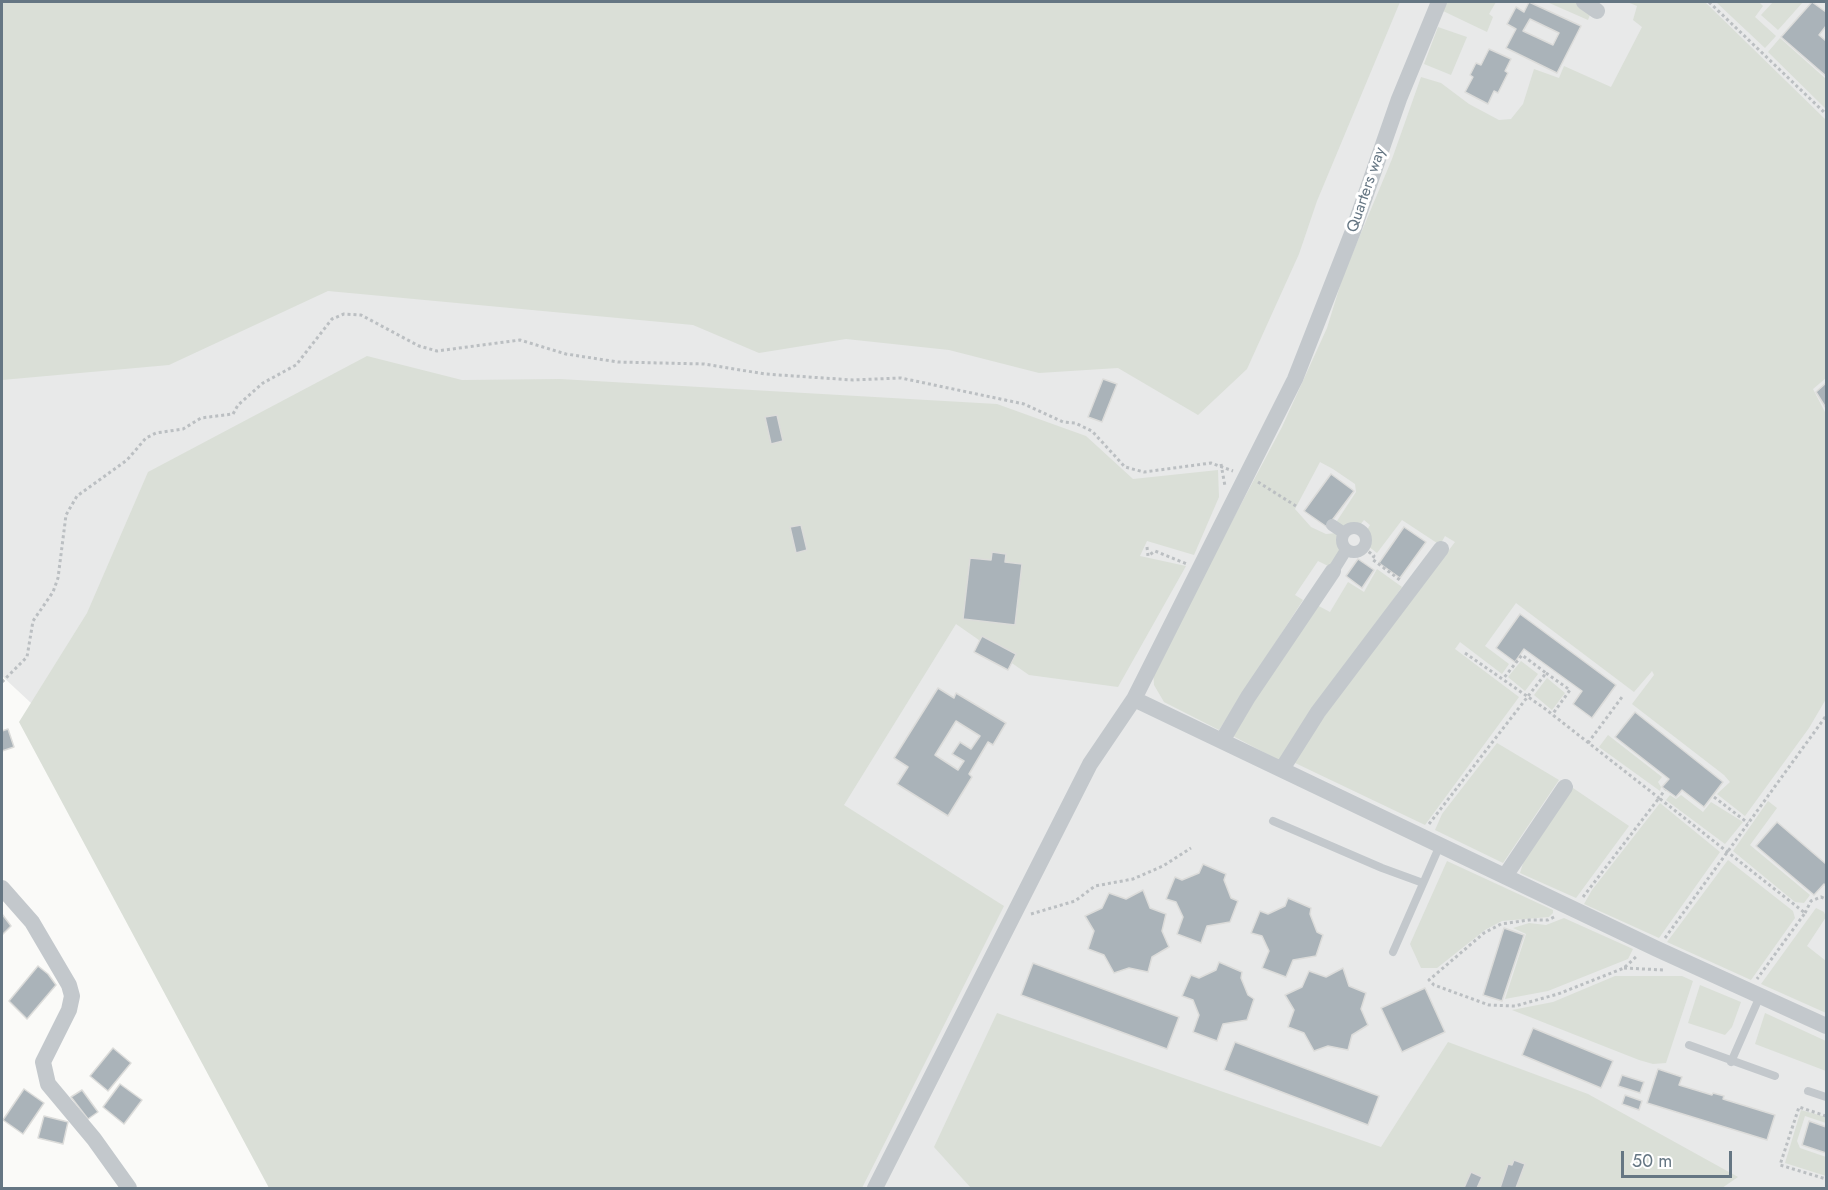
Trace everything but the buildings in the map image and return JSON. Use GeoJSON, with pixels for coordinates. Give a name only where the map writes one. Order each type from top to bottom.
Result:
{"type":"FeatureCollection","features":[{"type":"Feature","properties":{"kind":"street","name":"Quarters way"},"geometry":{"type":"LineString","coordinates":[[875,1188],[1090,764],[1134,699],[1295,379],[1353,231],[1399,99],[1438,2]]}},
{"type":"Feature","properties":{"kind":"street"},"geometry":{"type":"LineString","coordinates":[[1332,525],[1344,533]]}},
{"type":"Feature","properties":{"kind":"street"},"geometry":{"type":"LineString","coordinates":[[1363,527],[1366,542],[1364,548],[1352,553],[1346,550],[1342,545],[1344,533],[1349,529],[1363,527]]}},
{"type":"Feature","properties":{"kind":"street"},"geometry":{"type":"LineString","coordinates":[[1282,769],[1318,712],[1441,549]]}},
{"type":"Feature","properties":{"kind":"street"},"geometry":{"type":"LineString","coordinates":[[1222,741],[1254,688],[1346,550]]}},
{"type":"Feature","properties":{"kind":"street"},"geometry":{"type":"LineString","coordinates":[[1134,699],[1652,947],[1827,1026]]}},
{"type":"Feature","properties":{"kind":"street"},"geometry":{"type":"LineString","coordinates":[[1505,876],[1565,788]]}},
{"type":"Feature","properties":{"kind":"street"},"geometry":{"type":"LineString","coordinates":[[2,888],[32,922],[69,985],[72,996],[69,1010],[43,1062],[48,1084],[127,1185]]}},
{"type":"Feature","properties":{"kind":"lane"},"geometry":{"type":"LineString","coordinates":[[1273,820],[1382,868],[1423,883]]}},
{"type":"Feature","properties":{"kind":"lane"},"geometry":{"type":"LineString","coordinates":[[1393,952],[1440,845]]}},
{"type":"Feature","properties":{"kind":"lane"},"geometry":{"type":"LineString","coordinates":[[1731,1062],[1754,993]]}},
{"type":"Feature","properties":{"kind":"lane"},"geometry":{"type":"LineString","coordinates":[[1689,1045],[1775,1076]]}},
{"type":"Feature","properties":{"kind":"lane"},"geometry":{"type":"LineString","coordinates":[[1808,1091],[1827,1096]]}},
{"type":"Feature","properties":{"kind":"path"},"geometry":{"type":"LineString","coordinates":[[1709,2],[1827,114]]}},
{"type":"Feature","properties":{"kind":"path"},"geometry":{"type":"LineString","coordinates":[[2,682],[27,657],[33,621],[52,592],[58,578],[66,515],[77,496],[127,460],[146,438],[156,433],[183,429],[201,418],[233,414],[238,405],[263,383],[296,364],[332,319],[344,314],[361,315],[419,346],[437,351],[520,340],[566,354],[618,362],[704,363],[765,374],[853,380],[901,378],[1024,404],[1063,422],[1075,423],[1092,431],[1125,467],[1144,472],[1193,465],[1221,464],[1245,478],[1258,482],[1296,506]]}},
{"type":"Feature","properties":{"kind":"path"},"geometry":{"type":"LineString","coordinates":[[1221,464],[1226,491]]}},
{"type":"Feature","properties":{"kind":"path"},"geometry":{"type":"LineString","coordinates":[[1147,547],[1148,556],[1155,551],[1191,564],[1194,559]]}},
{"type":"Feature","properties":{"kind":"path"},"geometry":{"type":"LineString","coordinates":[[1364,548],[1374,556],[1372,559],[1410,588]]}},
{"type":"Feature","properties":{"kind":"path"},"geometry":{"type":"LineString","coordinates":[[1465,653],[1552,715],[1727,850],[1804,913]]}},
{"type":"Feature","properties":{"kind":"path"},"geometry":{"type":"LineString","coordinates":[[1503,679],[1522,655],[1570,690],[1552,715]]}},
{"type":"Feature","properties":{"kind":"path"},"geometry":{"type":"LineString","coordinates":[[1423,837],[1440,808],[1546,673]]}},
{"type":"Feature","properties":{"kind":"path"},"geometry":{"type":"LineString","coordinates":[[1588,743],[1622,698]]}},
{"type":"Feature","properties":{"kind":"path"},"geometry":{"type":"LineString","coordinates":[[1665,790],[1571,908],[1548,920],[1501,924],[1484,933],[1430,980],[1434,985],[1489,1005],[1515,1006],[1558,994],[1624,968],[1652,947],[1827,716]]}},
{"type":"Feature","properties":{"kind":"path"},"geometry":{"type":"LineString","coordinates":[[1714,798],[1748,823]]}},
{"type":"Feature","properties":{"kind":"path"},"geometry":{"type":"LineString","coordinates":[[1031,914],[1075,901],[1095,886],[1133,879],[1163,866],[1191,848]]}},
{"type":"Feature","properties":{"kind":"path"},"geometry":{"type":"LineString","coordinates":[[1754,993],[1811,901],[1821,897],[1827,899]]}},
{"type":"Feature","properties":{"kind":"path"},"geometry":{"type":"LineString","coordinates":[[1624,968],[1654,971],[1673,969],[1684,961]]}},
{"type":"Feature","properties":{"kind":"path"},"geometry":{"type":"LineString","coordinates":[[1827,1116],[1799,1107],[1780,1166],[1827,1179]]}},
{"type":"Feature","properties":{"kind":"shaded area"},"geometry":{"type":"Polygon","coordinates":[[[2,2],[1826,2],[1826,1188],[391,1188],[204,864],[2,676],[2,2]]]}},
{"type":"Feature","properties":{"kind":"shaded area"},"geometry":{"type":"Polygon","coordinates":[[[2,2],[1400,2],[1317,201],[1299,254],[1247,369],[1198,415],[1118,368],[1039,373],[949,350],[846,339],[759,353],[693,325],[328,291],[169,365],[2,380],[2,2]]]}},
{"type":"Feature","properties":{"kind":"shaded area"},"geometry":{"type":"Polygon","coordinates":[[[1447,2],[1496,2],[1489,14],[1493,17],[1487,32],[1443,11],[1447,2]]]}},
{"type":"Feature","properties":{"kind":"shaded area"},"geometry":{"type":"Polygon","coordinates":[[[1547,2],[1575,2],[1591,12],[1588,20],[1547,2]]]}},
{"type":"Feature","properties":{"kind":"shaded area"},"geometry":{"type":"Polygon","coordinates":[[[1627,2],[1705,2],[1826,120],[1826,378],[1813,389],[1826,414],[1826,699],[1809,728],[1745,816],[1717,794],[1730,782],[1724,775],[1632,704],[1654,675],[1652,671],[1634,692],[1516,603],[1485,646],[1509,664],[1502,674],[1460,642],[1455,649],[1519,697],[1425,825],[1293,762],[1330,708],[1455,542],[1445,536],[1440,545],[1402,520],[1377,553],[1368,546],[1370,538],[1366,532],[1370,525],[1364,520],[1359,526],[1352,525],[1342,528],[1335,524],[1356,492],[1355,484],[1333,469],[1320,462],[1295,509],[1311,527],[1326,534],[1340,535],[1337,543],[1342,550],[1330,567],[1318,561],[1295,595],[1303,600],[1219,730],[1164,702],[1154,685],[1153,670],[1282,427],[1327,328],[1343,276],[1392,159],[1421,77],[1441,83],[1469,104],[1499,120],[1511,119],[1523,104],[1534,69],[1559,78],[1564,66],[1611,87],[1642,27],[1633,20],[1637,6],[1627,2]]]}},
{"type":"Feature","properties":{"kind":"shaded area"},"geometry":{"type":"Polygon","coordinates":[[[1716,2],[1759,2],[1763,6],[1755,17],[1776,36],[1765,48],[1716,2]]]}},
{"type":"Feature","properties":{"kind":"shaded area"},"geometry":{"type":"Polygon","coordinates":[[[1773,2],[1803,2],[1778,30],[1761,15],[1773,2]]]}},
{"type":"Feature","properties":{"kind":"shaded area"},"geometry":{"type":"Polygon","coordinates":[[[1438,27],[1467,37],[1451,75],[1424,64],[1438,27]]]}},
{"type":"Feature","properties":{"kind":"shaded area"},"geometry":{"type":"Polygon","coordinates":[[[1780,38],[1826,79],[1826,109],[1768,52],[1780,38]]]}},
{"type":"Feature","properties":{"kind":"shaded area"},"geometry":{"type":"Polygon","coordinates":[[[367,356],[462,380],[560,379],[997,404],[1086,436],[1133,479],[1218,470],[1219,497],[1194,555],[1147,541],[1140,556],[1186,566],[1118,687],[1029,675],[956,624],[844,805],[1004,906],[862,1188],[269,1188],[19,722],[87,613],[148,472],[367,356]]]}},
{"type":"Feature","properties":{"kind":"shaded area"},"geometry":{"type":"Polygon","coordinates":[[[1377,569],[1402,587],[1280,761],[1231,735],[1315,604],[1330,612],[1348,582],[1364,592],[1377,569]]]}},
{"type":"Feature","properties":{"kind":"shaded area"},"geometry":{"type":"Polygon","coordinates":[[[1521,661],[1538,674],[1525,691],[1508,677],[1521,661]]]}},
{"type":"Feature","properties":{"kind":"shaded area"},"geometry":{"type":"Polygon","coordinates":[[[1547,678],[1565,693],[1552,710],[1534,695],[1547,678]]]}},
{"type":"Feature","properties":{"kind":"shaded area"},"geometry":{"type":"Polygon","coordinates":[[[1608,735],[1662,777],[1658,782],[1661,787],[1660,791],[1599,747],[1608,735]]]}},
{"type":"Feature","properties":{"kind":"shaded area"},"geometry":{"type":"Polygon","coordinates":[[[1497,743],[1559,780],[1503,863],[1435,830],[1442,814],[1497,743]]]}},
{"type":"Feature","properties":{"kind":"shaded area"},"geometry":{"type":"Polygon","coordinates":[[[1573,788],[1629,826],[1576,898],[1520,873],[1524,860],[1573,788]]]}},
{"type":"Feature","properties":{"kind":"shaded area"},"geometry":{"type":"Polygon","coordinates":[[[1670,795],[1676,799],[1681,795],[1703,812],[1711,802],[1743,822],[1725,844],[1666,800],[1670,795]]]}},
{"type":"Feature","properties":{"kind":"shaded area"},"geometry":{"type":"Polygon","coordinates":[[[1768,801],[1777,808],[1750,845],[1810,895],[1804,903],[1795,902],[1733,851],[1768,801]]]}},
{"type":"Feature","properties":{"kind":"shaded area"},"geometry":{"type":"Polygon","coordinates":[[[1660,803],[1720,852],[1659,938],[1584,904],[1592,890],[1660,803]]]}},
{"type":"Feature","properties":{"kind":"shaded area"},"geometry":{"type":"Polygon","coordinates":[[[1728,860],[1793,911],[1795,918],[1751,980],[1667,942],[1728,860]]]}},
{"type":"Feature","properties":{"kind":"shaded area"},"geometry":{"type":"Polygon","coordinates":[[[1447,861],[1553,910],[1553,913],[1549,917],[1502,921],[1485,930],[1437,968],[1421,968],[1410,944],[1447,861]]]}},
{"type":"Feature","properties":{"kind":"shaded area"},"geometry":{"type":"Polygon","coordinates":[[[1816,908],[1824,912],[1826,917],[1807,946],[1826,961],[1826,1013],[1761,984],[1816,908]]]}},
{"type":"Feature","properties":{"kind":"shaded area"},"geometry":{"type":"Polygon","coordinates":[[[1564,918],[1633,949],[1628,959],[1548,991],[1505,999],[1526,934],[1513,928],[1529,923],[1546,925],[1564,918]]]}},
{"type":"Feature","properties":{"kind":"shaded area"},"geometry":{"type":"Polygon","coordinates":[[[1615,976],[1682,976],[1693,981],[1666,1063],[1653,1064],[1639,1060],[1512,1010],[1553,1002],[1615,976]]]}},
{"type":"Feature","properties":{"kind":"shaded area"},"geometry":{"type":"Polygon","coordinates":[[[1700,985],[1741,1002],[1732,1027],[1725,1035],[1688,1023],[1700,985]]]}},
{"type":"Feature","properties":{"kind":"shaded area"},"geometry":{"type":"Polygon","coordinates":[[[997,1013],[1381,1147],[1448,1042],[1588,1094],[1738,1177],[1722,1188],[971,1188],[934,1147],[997,1013]]]}},
{"type":"Feature","properties":{"kind":"shaded area"},"geometry":{"type":"Polygon","coordinates":[[[1765,1013],[1826,1041],[1826,1071],[1755,1044],[1765,1013]]]}},
{"type":"Feature","properties":{"kind":"shaded area"},"geometry":{"type":"Polygon","coordinates":[[[1801,1110],[1826,1117],[1826,1123],[1805,1116],[1797,1141],[1800,1148],[1826,1157],[1826,1176],[1785,1163],[1801,1110]]]}}]}
